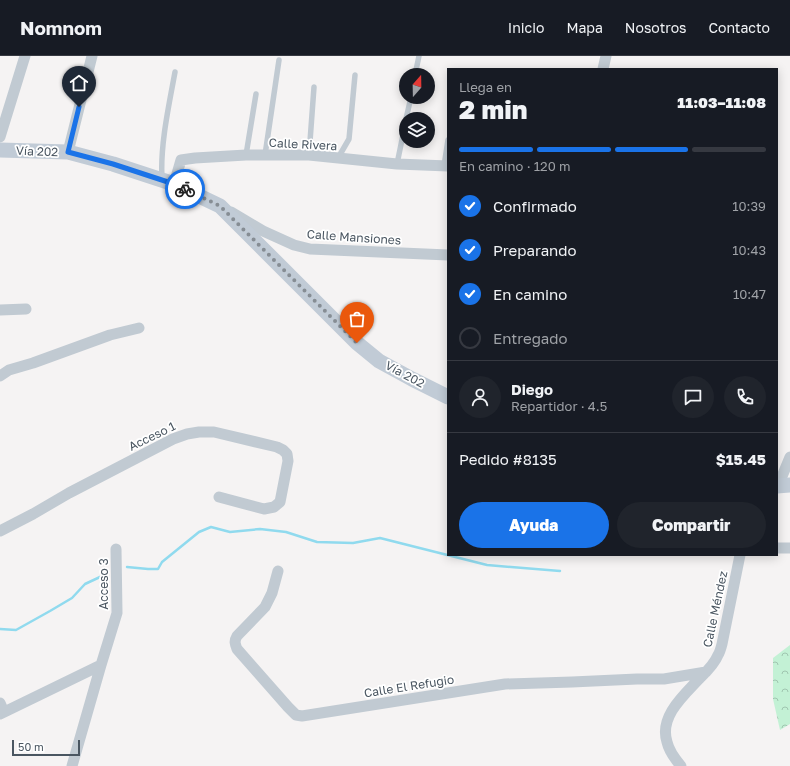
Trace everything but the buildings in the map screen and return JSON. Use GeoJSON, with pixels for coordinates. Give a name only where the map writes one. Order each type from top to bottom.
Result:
{"type":"FeatureCollection","features":[{"type":"Feature","properties":{"kind":"main road","name":"Vía 202"},"geometry":{"type":"LineString","coordinates":[[0,150],[68,152],[113,164],[168,182],[220,206],[357,343],[379,361],[447,396]]}},
{"type":"Feature","properties":{"kind":"street"},"geometry":{"type":"LineString","coordinates":[[0,137],[25,56]]}},
{"type":"Feature","properties":{"kind":"street"},"geometry":{"type":"LineString","coordinates":[[68,152],[92,56]]}},
{"type":"Feature","properties":{"kind":"street"},"geometry":{"type":"LineString","coordinates":[[603,68],[606,56]]}},
{"type":"Feature","properties":{"kind":"street","name":"Calle Rivera"},"geometry":{"type":"LineString","coordinates":[[168,182],[181,160],[246,155],[309,155],[397,164],[446,166]]}},
{"type":"Feature","properties":{"kind":"street","name":"Calle Mansiones"},"geometry":{"type":"LineString","coordinates":[[220,206],[262,231],[294,245],[310,249],[447,255]]}},
{"type":"Feature","properties":{"kind":"street"},"geometry":{"type":"LineString","coordinates":[[0,310],[26,309]]}},
{"type":"Feature","properties":{"kind":"street"},"geometry":{"type":"LineString","coordinates":[[0,376],[9,370],[33,363],[110,334],[139,328]]}},
{"type":"Feature","properties":{"kind":"street","name":"Acceso 1"},"geometry":{"type":"LineString","coordinates":[[0,531],[76,489],[173,439],[187,434],[214,432],[277,446],[287,454],[288,462],[280,502],[274,507],[264,509],[219,497]]}},
{"type":"Feature","properties":{"kind":"street"},"geometry":{"type":"LineString","coordinates":[[782,485],[788,462]]}},
{"type":"Feature","properties":{"kind":"street"},"geometry":{"type":"LineString","coordinates":[[778,548],[790,548]]}},
{"type":"Feature","properties":{"kind":"street","name":"Acceso 3"},"geometry":{"type":"LineString","coordinates":[[101,665],[117,612],[116,549]]}},
{"type":"Feature","properties":{"kind":"street","name":"Calle Méndez"},"geometry":{"type":"LineString","coordinates":[[677,765],[665,736],[668,719],[680,698],[706,672],[718,656],[722,644],[740,556]]}},
{"type":"Feature","properties":{"kind":"street","name":"Calle El Refugio"},"geometry":{"type":"LineString","coordinates":[[278,571],[265,607],[237,636],[235,645],[288,708],[298,716],[505,684],[664,679],[706,672]]}},
{"type":"Feature","properties":{"kind":"street"},"geometry":{"type":"LineString","coordinates":[[2,710],[101,665]]}},
{"type":"Feature","properties":{"kind":"street"},"geometry":{"type":"LineString","coordinates":[[72,766],[101,665]]}},
{"type":"Feature","properties":{"kind":"lane"},"geometry":{"type":"LineString","coordinates":[[416,68],[419,56]]}},
{"type":"Feature","properties":{"kind":"lane"},"geometry":{"type":"LineString","coordinates":[[265,155],[279,60]]}},
{"type":"Feature","properties":{"kind":"lane"},"geometry":{"type":"LineString","coordinates":[[168,182],[161,165],[175,72]]}},
{"type":"Feature","properties":{"kind":"lane"},"geometry":{"type":"LineString","coordinates":[[338,158],[348,139],[355,75]]}},
{"type":"Feature","properties":{"kind":"lane"},"geometry":{"type":"LineString","coordinates":[[309,155],[314,87]]}},
{"type":"Feature","properties":{"kind":"lane"},"geometry":{"type":"LineString","coordinates":[[246,155],[256,94]]}},
{"type":"Feature","properties":{"kind":"lane"},"geometry":{"type":"LineString","coordinates":[[397,164],[400,148]]}},
{"type":"Feature","properties":{"kind":"lane"},"geometry":{"type":"LineString","coordinates":[[446,166],[447,153]]}},
{"type":"Feature","properties":{"kind":"green space"},"geometry":{"type":"Polygon","coordinates":[[[790,645],[790,724],[780,730],[773,699],[773,658],[790,645]]]}},
{"type":"Feature","properties":{"kind":"waterway"},"geometry":{"type":"LineString","coordinates":[[127,567],[158,569],[162,562],[199,532],[211,527],[230,532],[260,529],[286,532],[317,542],[353,543],[380,538],[447,555]]}},
{"type":"Feature","properties":{"kind":"waterway"},"geometry":{"type":"LineString","coordinates":[[451,556],[487,565],[560,571]]}},
{"type":"Feature","properties":{"kind":"waterway"},"geometry":{"type":"LineString","coordinates":[[0,629],[16,630],[72,598],[85,584],[100,577]]}},
{"type":"Feature","properties":{"kind":"way so far"},"geometry":{"type":"LineString","coordinates":[[185,189],[220,206],[357,343]]}},
{"type":"Feature","properties":{"kind":"route"},"geometry":{"type":"LineString","coordinates":[[79,107],[68,152],[113,164],[185,189]]}}]}
